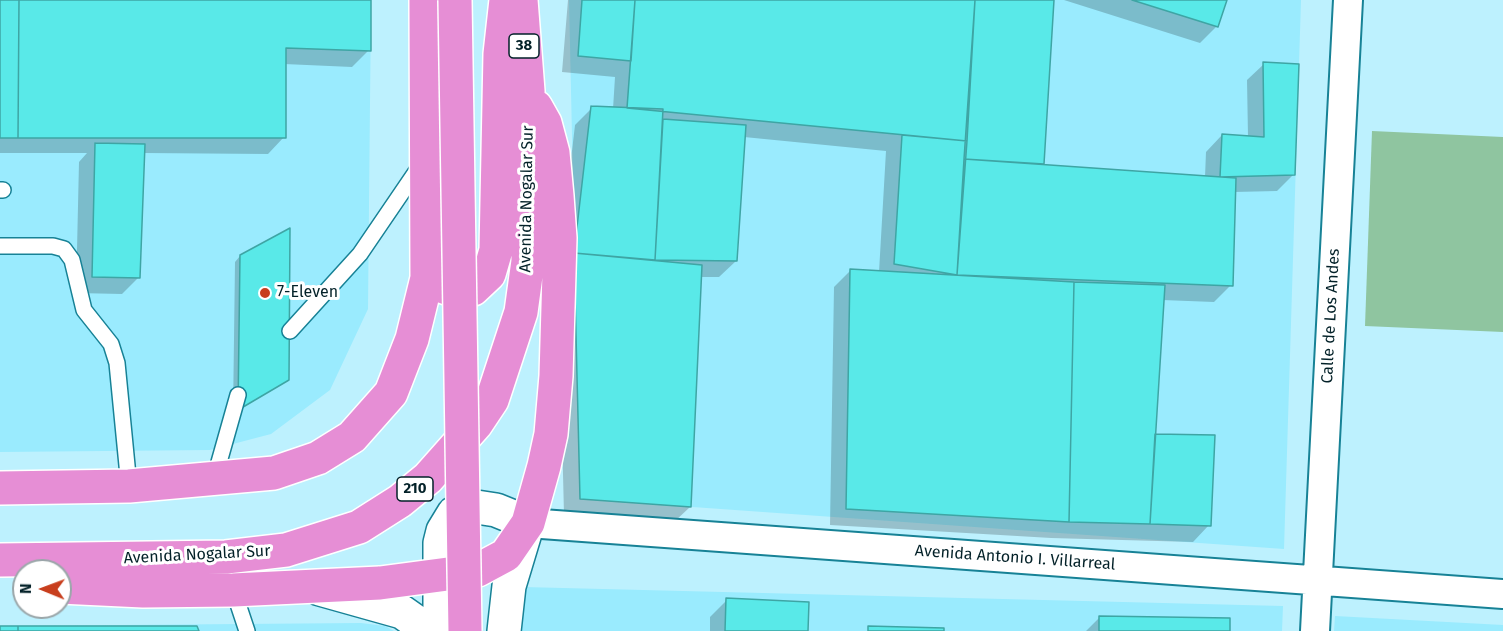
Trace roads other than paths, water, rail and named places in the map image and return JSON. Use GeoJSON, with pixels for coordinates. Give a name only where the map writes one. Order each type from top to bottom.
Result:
{"type":"FeatureCollection","features":[{"type":"Feature","properties":{"kind":"highway"},"geometry":{"type":"LineString","coordinates":[[0,488],[129,486],[274,473],[318,458],[352,437],[391,393],[412,339],[426,278],[426,0]]}},
{"type":"Feature","properties":{"kind":"highway"},"geometry":{"type":"LineString","coordinates":[[455,0],[465,631]]}},
{"type":"Feature","properties":{"kind":"highway"},"geometry":{"type":"LineString","coordinates":[[426,278],[436,285],[455,291],[473,288],[489,274],[496,250],[500,54],[506,0]]}},
{"type":"Feature","properties":{"kind":"highway","name":"38"},"geometry":{"type":"LineString","coordinates":[[521,0],[528,92]]}},
{"type":"Feature","properties":{"kind":"highway"},"geometry":{"type":"LineString","coordinates":[[72,588],[143,591],[233,590],[312,587],[441,576],[478,570],[495,563],[516,543],[528,523],[551,434],[556,376],[561,238],[553,153],[544,123],[528,92]]}},
{"type":"Feature","properties":{"kind":"highway","name":"Avenida Nogalar Sur"},"geometry":{"type":"LineString","coordinates":[[0,560],[226,557],[286,550],[359,527],[400,501],[428,478],[476,424],[492,400],[521,312],[528,261],[528,92]]}},
{"type":"Feature","properties":{"kind":"main road"},"geometry":{"type":"LineString","coordinates":[[440,631],[440,543],[443,531],[454,513],[470,506],[480,506],[508,513],[528,523],[509,586],[504,631]]}},
{"type":"Feature","properties":{"kind":"main road"},"geometry":{"type":"LineString","coordinates":[[312,587],[402,612],[429,631]]}},
{"type":"Feature","properties":{"kind":"street","name":"Calle de Los Andes"},"geometry":{"type":"LineString","coordinates":[[1315,631],[1348,0]]}},
{"type":"Feature","properties":{"kind":"street","name":"Avenida Antonio I. Villarreal"},"geometry":{"type":"LineString","coordinates":[[528,523],[1503,594]]}},
{"type":"Feature","properties":{"kind":"lane"},"geometry":{"type":"LineString","coordinates":[[290,331],[360,255],[427,156]]}},
{"type":"Feature","properties":{"kind":"lane"},"geometry":{"type":"LineString","coordinates":[[0,246],[53,246],[64,249],[72,260],[79,297],[84,310],[111,344],[117,363],[129,486]]}},
{"type":"Feature","properties":{"kind":"lane"},"geometry":{"type":"LineString","coordinates":[[214,480],[238,394]]}},
{"type":"Feature","properties":{"kind":"lane"},"geometry":{"type":"LineString","coordinates":[[226,557],[233,590],[247,631]]}},
{"type":"Feature","properties":{"kind":"place","name":"7-Eleven"},"geometry":{"type":"Point","coordinates":[265,293]}}]}
